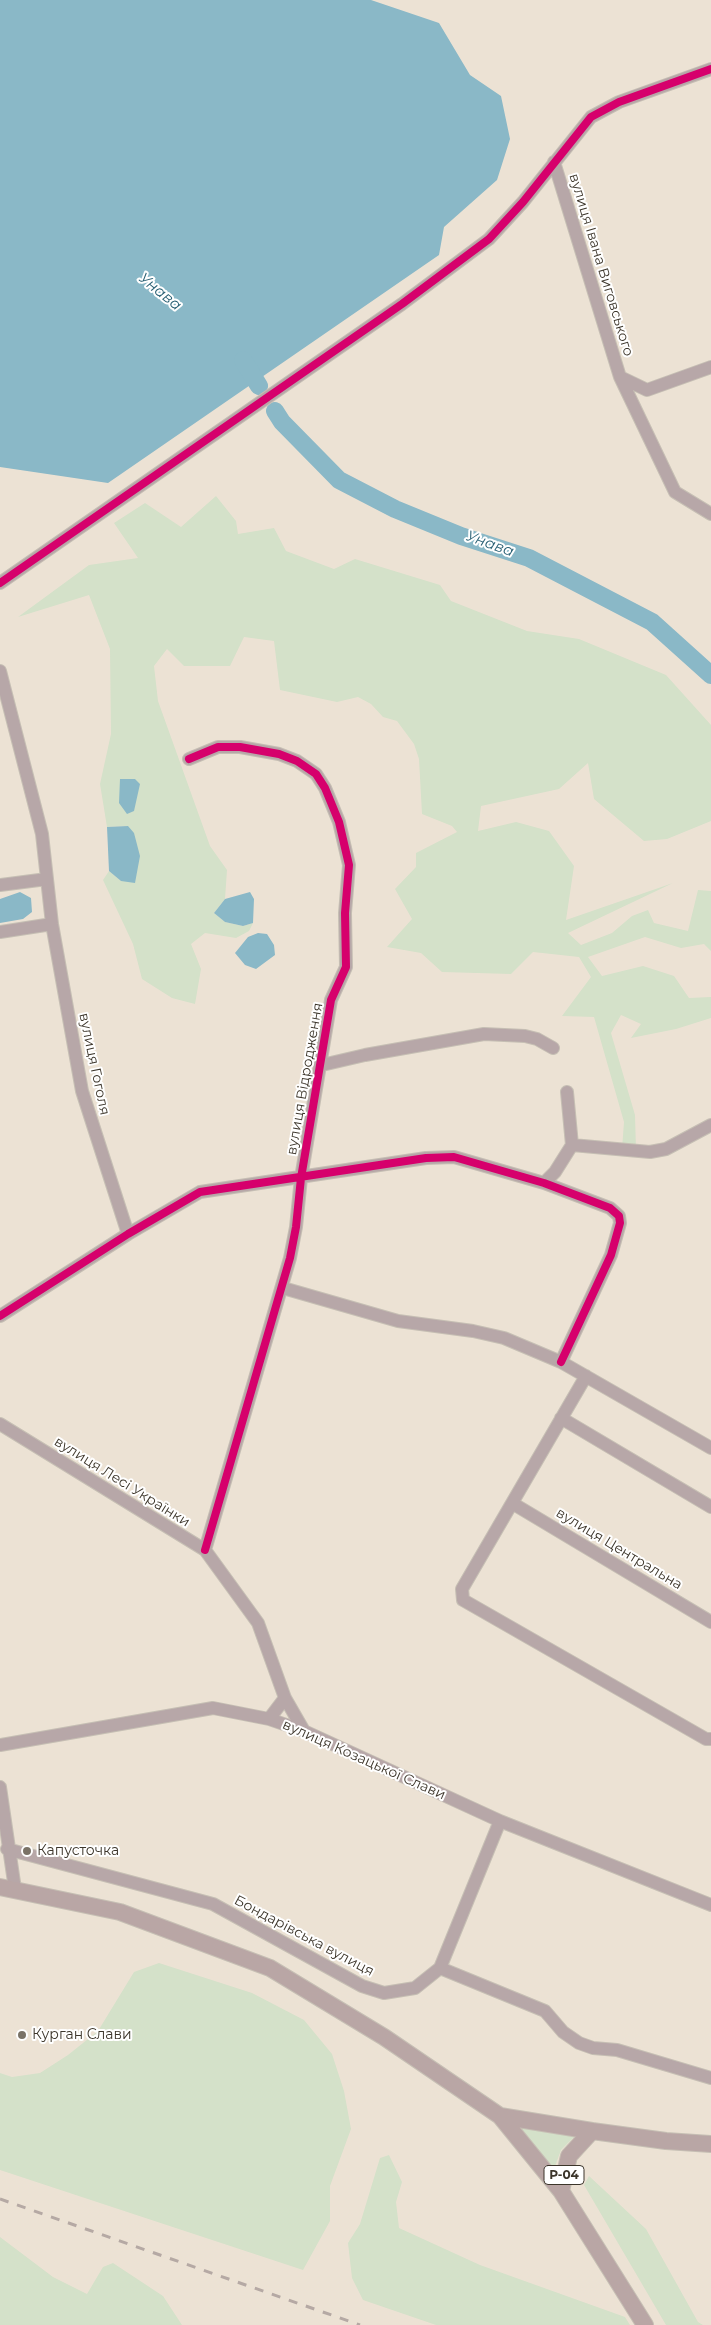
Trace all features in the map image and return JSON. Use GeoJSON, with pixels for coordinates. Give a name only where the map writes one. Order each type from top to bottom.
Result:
{"type":"FeatureCollection","features":[{"type":"Feature","properties":{"kind":"main road"},"geometry":{"type":"LineString","coordinates":[[7,1888],[120,1912],[270,1968],[384,2037],[500,2116],[561,2191]]}},
{"type":"Feature","properties":{"kind":"main road"},"geometry":{"type":"LineString","coordinates":[[500,2116],[666,2141],[711,2144]]}},
{"type":"Feature","properties":{"kind":"main road","name":"Р-04"},"geometry":{"type":"LineString","coordinates":[[592,2131],[569,2156],[561,2191],[645,2325]]}},
{"type":"Feature","properties":{"kind":"street"},"geometry":{"type":"LineString","coordinates":[[0,583],[394,309],[489,239],[590,117],[619,102],[711,69]]}},
{"type":"Feature","properties":{"kind":"street","name":"вулиця Івана Виговського"},"geometry":{"type":"LineString","coordinates":[[554,162],[620,377],[675,492],[711,514]]}},
{"type":"Feature","properties":{"kind":"street","name":"вулиця Івана Виговського"},"geometry":{"type":"LineString","coordinates":[[620,377],[647,390],[711,367]]}},
{"type":"Feature","properties":{"kind":"street","name":"вулиця Гоголя"},"geometry":{"type":"LineString","coordinates":[[0,671],[42,834],[52,924],[82,1091],[128,1234]]}},
{"type":"Feature","properties":{"kind":"street","name":"вулиця Відродження"},"geometry":{"type":"LineString","coordinates":[[189,759],[218,747],[240,747],[279,754],[297,761],[316,774],[332,802],[346,844],[349,865],[345,913],[346,967],[331,1000],[322,1065],[301,1178],[296,1227],[283,1288],[205,1550]]}},
{"type":"Feature","properties":{"kind":"street"},"geometry":{"type":"LineString","coordinates":[[0,885],[47,879]]}},
{"type":"Feature","properties":{"kind":"street"},"geometry":{"type":"LineString","coordinates":[[0,932],[52,924]]}},
{"type":"Feature","properties":{"kind":"street"},"geometry":{"type":"LineString","coordinates":[[322,1065],[365,1054],[484,1034],[525,1036],[537,1039],[553,1048]]}},
{"type":"Feature","properties":{"kind":"street"},"geometry":{"type":"LineString","coordinates":[[544,1183],[555,1172],[572,1145],[567,1092]]}},
{"type":"Feature","properties":{"kind":"street"},"geometry":{"type":"LineString","coordinates":[[572,1145],[650,1152],[666,1149],[711,1125]]}},
{"type":"Feature","properties":{"kind":"street"},"geometry":{"type":"LineString","coordinates":[[0,1316],[128,1234],[200,1192],[426,1158],[454,1157],[544,1183],[610,1208],[619,1216],[620,1223],[611,1255],[561,1362]]}},
{"type":"Feature","properties":{"kind":"street"},"geometry":{"type":"LineString","coordinates":[[283,1288],[398,1321],[473,1331],[504,1338],[561,1362],[711,1448]]}},
{"type":"Feature","properties":{"kind":"street"},"geometry":{"type":"LineString","coordinates":[[583,1374],[561,1418],[462,1589],[463,1600],[706,1739],[711,1739]]}},
{"type":"Feature","properties":{"kind":"street"},"geometry":{"type":"LineString","coordinates":[[561,1418],[711,1507]]}},
{"type":"Feature","properties":{"kind":"street","name":"вулиця Лесі Українки"},"geometry":{"type":"LineString","coordinates":[[0,1424],[205,1550],[258,1623],[285,1698],[304,1731]]}},
{"type":"Feature","properties":{"kind":"street","name":"вулиця Центральна"},"geometry":{"type":"LineString","coordinates":[[512,1503],[711,1622]]}},
{"type":"Feature","properties":{"kind":"street"},"geometry":{"type":"LineString","coordinates":[[269,1719],[285,1698]]}},
{"type":"Feature","properties":{"kind":"street","name":"вулиця Козацької Слави"},"geometry":{"type":"LineString","coordinates":[[0,1745],[213,1708],[269,1719],[304,1731],[500,1821],[711,1905]]}},
{"type":"Feature","properties":{"kind":"street"},"geometry":{"type":"LineString","coordinates":[[0,1787],[8,1849],[7,1888]]}},
{"type":"Feature","properties":{"kind":"street"},"geometry":{"type":"LineString","coordinates":[[500,1821],[440,1968],[545,2011],[563,2032],[579,2043],[593,2048],[617,2050],[711,2078]]}},
{"type":"Feature","properties":{"kind":"street","name":"Бондарівська вулиця"},"geometry":{"type":"LineString","coordinates":[[8,1849],[213,1904],[362,1986],[384,1993],[415,1988],[440,1968]]}},
{"type":"Feature","properties":{"kind":"green space"},"geometry":{"type":"Polygon","coordinates":[[[216,496],[236,521],[238,534],[274,528],[286,551],[334,569],[355,559],[440,585],[451,601],[527,631],[579,639],[666,675],[711,725],[711,821],[667,839],[644,841],[594,799],[588,763],[559,789],[481,806],[478,831],[516,822],[549,831],[574,866],[566,920],[673,883],[568,933],[581,945],[612,933],[632,916],[648,910],[654,923],[688,931],[698,890],[711,891],[711,951],[704,944],[681,948],[645,937],[588,957],[602,976],[643,966],[674,976],[689,998],[711,997],[711,1018],[676,1029],[631,1038],[641,1024],[621,1015],[611,1033],[635,1115],[636,1150],[622,1149],[624,1122],[594,1017],[562,1016],[591,977],[579,957],[533,952],[511,974],[442,972],[421,953],[387,947],[412,919],[395,889],[416,867],[416,853],[457,832],[452,826],[422,814],[419,759],[414,744],[397,721],[383,717],[371,704],[358,697],[337,702],[280,690],[274,641],[244,637],[230,666],[184,666],[167,649],[154,666],[158,701],[210,846],[227,870],[225,899],[214,913],[225,922],[243,926],[253,923],[249,931],[236,938],[205,933],[191,944],[201,969],[195,1004],[172,998],[142,979],[133,944],[103,880],[109,871],[121,881],[128,826],[107,827],[100,784],[111,734],[110,649],[89,595],[18,617],[89,565],[138,558],[114,523],[145,503],[181,527],[216,496]]]}},
{"type":"Feature","properties":{"kind":"green space"},"geometry":{"type":"Polygon","coordinates":[[[159,1963],[252,1993],[304,2020],[332,2054],[344,2091],[351,2129],[330,2186],[330,2221],[303,2270],[0,2170],[0,2073],[12,2077],[40,2073],[68,2055],[98,2031],[134,1972],[159,1963]]]}},
{"type":"Feature","properties":{"kind":"green space"},"geometry":{"type":"Polygon","coordinates":[[[515,2127],[578,2133],[561,2150],[554,2169],[515,2127]]]}},
{"type":"Feature","properties":{"kind":"green space"},"geometry":{"type":"Polygon","coordinates":[[[389,2155],[402,2182],[396,2202],[399,2228],[480,2265],[625,2317],[630,2325],[436,2325],[363,2300],[352,2278],[348,2243],[360,2224],[380,2158],[389,2155]]]}},
{"type":"Feature","properties":{"kind":"green space"},"geometry":{"type":"Polygon","coordinates":[[[589,2176],[646,2229],[698,2322],[703,2325],[666,2325],[584,2185],[589,2176]]]}},
{"type":"Feature","properties":{"kind":"green space"},"geometry":{"type":"Polygon","coordinates":[[[0,2237],[53,2277],[87,2294],[103,2267],[113,2263],[163,2296],[182,2325],[0,2325],[0,2237]]]}},
{"type":"Feature","properties":{"kind":"water"},"geometry":{"type":"Polygon","coordinates":[[[0,0],[371,0],[439,23],[470,75],[501,96],[510,139],[497,180],[444,227],[439,255],[108,483],[0,467],[0,0]]]}},
{"type":"Feature","properties":{"kind":"water"},"geometry":{"type":"Polygon","coordinates":[[[120,779],[135,779],[140,784],[134,811],[127,814],[119,803],[120,779]]]}},
{"type":"Feature","properties":{"kind":"water"},"geometry":{"type":"Polygon","coordinates":[[[128,826],[134,833],[140,856],[135,883],[121,881],[109,871],[107,827],[128,826]]]}},
{"type":"Feature","properties":{"kind":"water"},"geometry":{"type":"Polygon","coordinates":[[[20,892],[31,898],[32,912],[23,919],[0,923],[0,899],[20,892]]]}},
{"type":"Feature","properties":{"kind":"water"},"geometry":{"type":"Polygon","coordinates":[[[250,892],[254,899],[253,923],[243,926],[225,922],[214,913],[225,899],[250,892]]]}},
{"type":"Feature","properties":{"kind":"water"},"geometry":{"type":"Polygon","coordinates":[[[258,933],[267,934],[274,945],[275,955],[256,969],[245,965],[235,953],[248,937],[258,933]]]}},
{"type":"Feature","properties":{"kind":"waterway","name":"Унава"},"geometry":{"type":"LineString","coordinates":[[243,360],[259,386]]}},
{"type":"Feature","properties":{"kind":"waterway","name":"Унава"},"geometry":{"type":"LineString","coordinates":[[275,411],[282,422],[339,480],[395,509],[461,536],[529,558],[652,622],[711,675]]}},
{"type":"Feature","properties":{"kind":"railway"},"geometry":{"type":"LineString","coordinates":[[0,2199],[360,2325]]}},
{"type":"Feature","properties":{"kind":"cycle path"},"geometry":{"type":"LineString","coordinates":[[0,583],[402,304],[489,239],[523,202],[591,117],[619,102],[711,69]]}},
{"type":"Feature","properties":{"kind":"cycle path"},"geometry":{"type":"LineString","coordinates":[[189,759],[218,747],[240,747],[279,754],[297,761],[316,774],[325,788],[339,822],[349,865],[345,913],[346,967],[331,1000],[301,1178],[296,1227],[290,1258],[205,1550]]}},
{"type":"Feature","properties":{"kind":"cycle path"},"geometry":{"type":"LineString","coordinates":[[0,1316],[128,1234],[200,1192],[426,1158],[454,1157],[544,1183],[610,1208],[619,1216],[620,1223],[611,1255],[561,1362]]}},
{"type":"Feature","properties":{"kind":"place","name":"Капусточка"},"geometry":{"type":"Point","coordinates":[27,1851]}},
{"type":"Feature","properties":{"kind":"place","name":"Курган Слави"},"geometry":{"type":"Point","coordinates":[22,2035]}}]}
